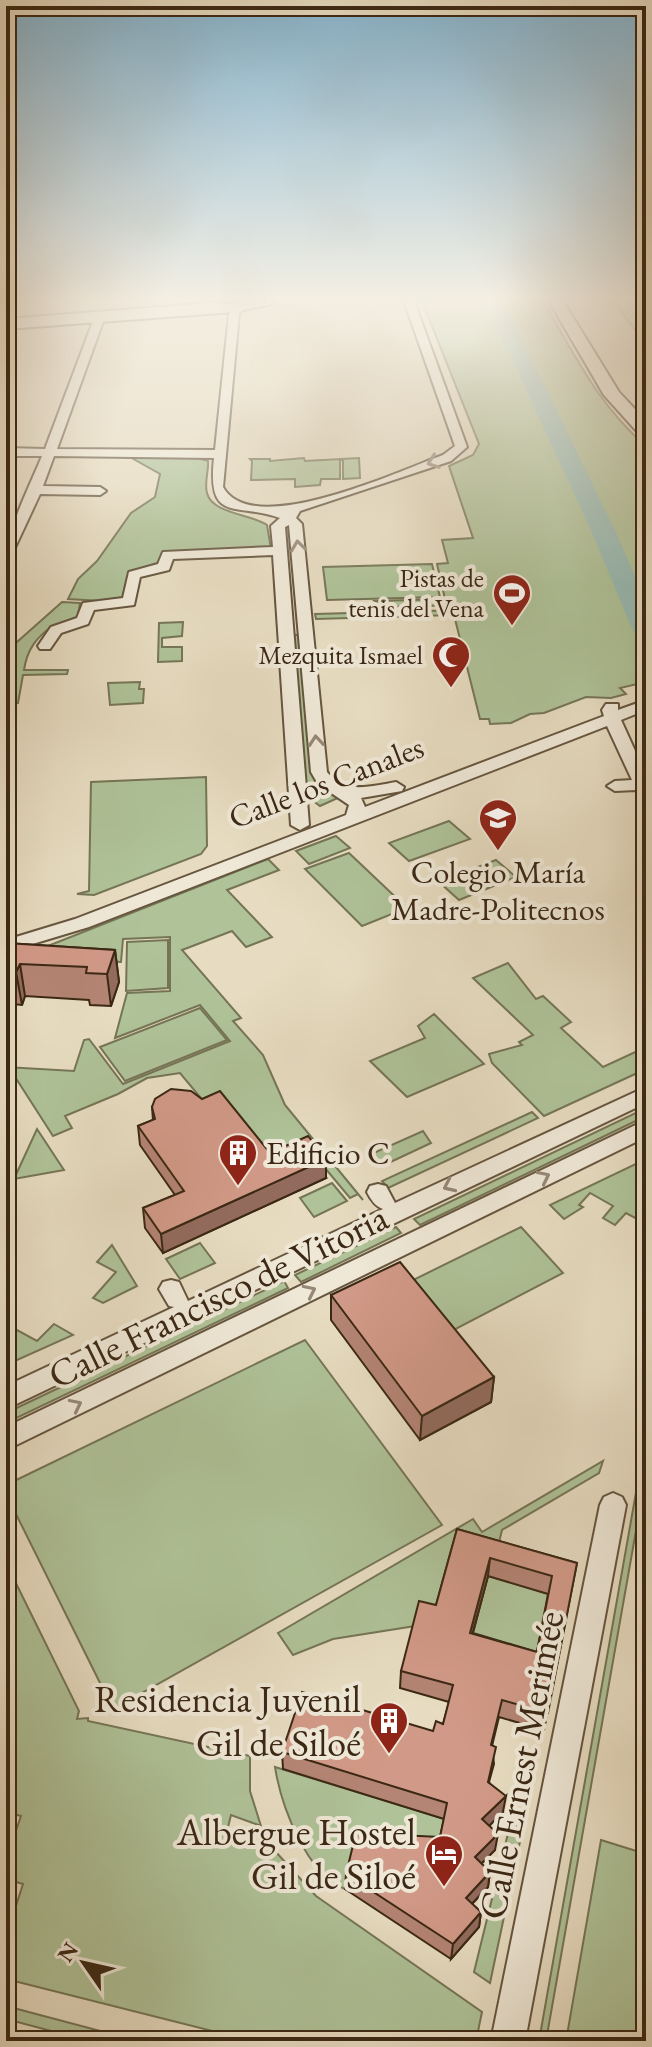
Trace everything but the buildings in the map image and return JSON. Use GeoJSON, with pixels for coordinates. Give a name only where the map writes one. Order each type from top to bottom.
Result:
{"type":"FeatureCollection","features":[{"type":"Feature","properties":{"kind":"main road"},"geometry":{"type":"LineString","coordinates":[[613,397],[646,431]]}},
{"type":"Feature","properties":{"kind":"main road"},"geometry":{"type":"LineString","coordinates":[[633,397],[646,413]]}},
{"type":"Feature","properties":{"kind":"street"},"geometry":{"type":"LineString","coordinates":[[6,552],[23,522],[71,397]]}},
{"type":"Feature","properties":{"kind":"street"},"geometry":{"type":"LineString","coordinates":[[226,397],[217,487],[221,497],[235,506],[288,517],[295,524],[319,772],[350,808],[322,816],[300,797]]}},
{"type":"Feature","properties":{"kind":"street"},"geometry":{"type":"LineString","coordinates":[[300,825],[278,526],[288,517],[313,505],[447,458],[461,447],[443,397]]}},
{"type":"Feature","properties":{"kind":"street"},"geometry":{"type":"LineString","coordinates":[[6,452],[220,454]]}},
{"type":"Feature","properties":{"kind":"street"},"geometry":{"type":"LineString","coordinates":[[35,490],[100,491]]}},
{"type":"Feature","properties":{"kind":"street"},"geometry":{"type":"LineString","coordinates":[[261,512],[313,505]]}},
{"type":"Feature","properties":{"kind":"street"},"geometry":{"type":"LineString","coordinates":[[45,646],[56,630],[83,621],[88,606],[129,602],[134,575],[160,570],[168,555],[281,551]]}},
{"type":"Feature","properties":{"kind":"street"},"geometry":{"type":"LineString","coordinates":[[284,591],[303,591]]}},
{"type":"Feature","properties":{"kind":"street"},"geometry":{"type":"LineString","coordinates":[[287,631],[306,631]]}},
{"type":"Feature","properties":{"kind":"street","name":"Calle los Canales"},"geometry":{"type":"LineString","coordinates":[[350,808],[615,710],[646,695]]}},
{"type":"Feature","properties":{"kind":"street","name":"Calle los Canales"},"geometry":{"type":"LineString","coordinates":[[6,946],[40,938],[396,787],[615,710],[646,705]]}},
{"type":"Feature","properties":{"kind":"street"},"geometry":{"type":"LineString","coordinates":[[615,710],[644,789],[615,786]]}},
{"type":"Feature","properties":{"kind":"street","name":"Calle los Canales"},"geometry":{"type":"LineString","coordinates":[[40,938],[37,932],[44,925],[229,859],[322,816]]}},
{"type":"Feature","properties":{"kind":"street","name":"Calle Francisco de Vitoria"},"geometry":{"type":"LineString","coordinates":[[6,1398],[386,1202],[646,1094]]}},
{"type":"Feature","properties":{"kind":"street","name":"Calle Francisco de Vitoria"},"geometry":{"type":"LineString","coordinates":[[6,1439],[646,1128]]}},
{"type":"Feature","properties":{"kind":"street","name":"Calle Francisco de Vitoria"},"geometry":{"type":"LineString","coordinates":[[386,1202],[418,1238]]}},
{"type":"Feature","properties":{"kind":"street","name":"Calle Ernest Merimée"},"geometry":{"type":"LineString","coordinates":[[508,2041],[613,1505]]}},
{"type":"Feature","properties":{"kind":"green space"},"geometry":{"type":"Polygon","coordinates":[[[460,397],[601,397],[646,446],[645,690],[637,684],[620,688],[626,694],[611,698],[586,697],[511,723],[490,724],[489,719],[480,719],[454,615],[316,619],[315,614],[461,610],[459,605],[384,607],[375,601],[445,599],[437,564],[448,563],[442,540],[473,538],[449,466],[473,455],[479,444],[460,397]]]}},
{"type":"Feature","properties":{"kind":"green space"},"geometry":{"type":"Polygon","coordinates":[[[130,457],[194,457],[208,461],[206,489],[210,500],[224,509],[267,525],[271,549],[163,552],[162,564],[147,571],[129,571],[126,597],[120,602],[68,599],[78,579],[97,561],[131,513],[155,497],[160,474],[130,457]]]}},
{"type":"Feature","properties":{"kind":"green space"},"geometry":{"type":"Polygon","coordinates":[[[304,458],[305,461],[359,458],[360,478],[343,479],[343,460],[340,460],[340,479],[321,479],[320,485],[295,487],[295,479],[251,480],[250,459],[304,458]]]}},
{"type":"Feature","properties":{"kind":"green space"},"geometry":{"type":"Polygon","coordinates":[[[432,564],[440,597],[327,600],[323,567],[432,564]]]}},
{"type":"Feature","properties":{"kind":"green space"},"geometry":{"type":"Polygon","coordinates":[[[62,602],[80,603],[78,616],[53,626],[42,635],[30,650],[24,670],[68,670],[67,674],[23,675],[18,703],[6,704],[8,650],[62,602]]]}},
{"type":"Feature","properties":{"kind":"green space"},"geometry":{"type":"Polygon","coordinates":[[[183,622],[182,636],[162,638],[162,647],[182,647],[182,661],[158,662],[159,623],[183,622]]]}},
{"type":"Feature","properties":{"kind":"green space"},"geometry":{"type":"Polygon","coordinates":[[[292,635],[302,635],[314,773],[340,797],[320,806],[308,797],[305,784],[292,635]]]}},
{"type":"Feature","properties":{"kind":"green space"},"geometry":{"type":"Polygon","coordinates":[[[140,682],[139,689],[144,689],[143,703],[110,705],[108,683],[140,682]]]}},
{"type":"Feature","properties":{"kind":"green space"},"geometry":{"type":"Polygon","coordinates":[[[206,777],[207,846],[201,854],[94,895],[77,894],[89,891],[91,782],[206,777]]]}},
{"type":"Feature","properties":{"kind":"green space"},"geometry":{"type":"Polygon","coordinates":[[[449,821],[470,839],[409,861],[389,843],[449,821]]]}},
{"type":"Feature","properties":{"kind":"green space"},"geometry":{"type":"Polygon","coordinates":[[[336,836],[350,848],[309,864],[296,851],[336,836]]]}},
{"type":"Feature","properties":{"kind":"green space"},"geometry":{"type":"Polygon","coordinates":[[[349,853],[407,908],[362,926],[305,869],[349,853]]]}},
{"type":"Feature","properties":{"kind":"green space"},"geometry":{"type":"Polygon","coordinates":[[[268,859],[279,870],[227,890],[272,937],[246,947],[232,931],[182,950],[241,1018],[233,1021],[263,1055],[285,1105],[363,1200],[358,1194],[350,1198],[310,1150],[274,1165],[210,1109],[180,1073],[147,1078],[65,1116],[72,1128],[53,1136],[17,1080],[6,1084],[6,1067],[74,1071],[84,1040],[89,1039],[123,1084],[230,1041],[200,1005],[115,1038],[127,993],[170,991],[170,937],[123,939],[121,962],[20,957],[268,859]]]}},
{"type":"Feature","properties":{"kind":"green space"},"geometry":{"type":"Polygon","coordinates":[[[496,860],[516,877],[459,900],[439,882],[496,860]]]}},
{"type":"Feature","properties":{"kind":"green space"},"geometry":{"type":"Polygon","coordinates":[[[168,940],[168,988],[126,991],[127,942],[168,940]]]}},
{"type":"Feature","properties":{"kind":"green space"},"geometry":{"type":"Polygon","coordinates":[[[508,963],[536,999],[543,996],[571,1022],[561,1028],[603,1067],[646,1047],[646,1069],[544,1116],[492,1063],[489,1054],[522,1045],[519,1042],[533,1035],[473,978],[508,963]]]}},
{"type":"Feature","properties":{"kind":"green space"},"geometry":{"type":"Polygon","coordinates":[[[200,1008],[227,1040],[125,1081],[100,1047],[200,1008]]]}},
{"type":"Feature","properties":{"kind":"green space"},"geometry":{"type":"Polygon","coordinates":[[[434,1014],[484,1064],[407,1097],[370,1061],[425,1038],[418,1026],[434,1014]]]}},
{"type":"Feature","properties":{"kind":"green space"},"geometry":{"type":"Polygon","coordinates":[[[646,1108],[646,1116],[420,1225],[414,1219],[646,1108]]]}},
{"type":"Feature","properties":{"kind":"green space"},"geometry":{"type":"Polygon","coordinates":[[[532,1112],[538,1118],[388,1188],[382,1181],[532,1112]]]}},
{"type":"Feature","properties":{"kind":"green space"},"geometry":{"type":"Polygon","coordinates":[[[37,1129],[64,1170],[14,1179],[37,1129]]]}},
{"type":"Feature","properties":{"kind":"green space"},"geometry":{"type":"Polygon","coordinates":[[[423,1131],[431,1143],[380,1167],[369,1155],[423,1131]]]}},
{"type":"Feature","properties":{"kind":"green space"},"geometry":{"type":"Polygon","coordinates":[[[646,1159],[646,1213],[639,1220],[626,1213],[615,1225],[603,1218],[613,1206],[590,1193],[579,1205],[583,1207],[564,1219],[550,1205],[646,1159]]]}},
{"type":"Feature","properties":{"kind":"green space"},"geometry":{"type":"Polygon","coordinates":[[[332,1183],[347,1201],[314,1217],[300,1198],[332,1183]]]}},
{"type":"Feature","properties":{"kind":"green space"},"geometry":{"type":"Polygon","coordinates":[[[396,1227],[401,1233],[301,1282],[295,1275],[396,1227]]]}},
{"type":"Feature","properties":{"kind":"green space"},"geometry":{"type":"Polygon","coordinates":[[[521,1227],[563,1273],[446,1334],[405,1284],[521,1227]]]}},
{"type":"Feature","properties":{"kind":"green space"},"geometry":{"type":"Polygon","coordinates":[[[200,1243],[215,1263],[180,1279],[166,1259],[200,1243]]]}},
{"type":"Feature","properties":{"kind":"green space"},"geometry":{"type":"Polygon","coordinates":[[[112,1245],[137,1286],[103,1303],[93,1298],[116,1272],[97,1262],[112,1245]]]}},
{"type":"Feature","properties":{"kind":"green space"},"geometry":{"type":"Polygon","coordinates":[[[284,1281],[288,1288],[6,1423],[6,1413],[284,1281]]]}},
{"type":"Feature","properties":{"kind":"green space"},"geometry":{"type":"Polygon","coordinates":[[[54,1324],[73,1335],[6,1365],[6,1342],[17,1330],[37,1341],[54,1324]]]}},
{"type":"Feature","properties":{"kind":"green space"},"geometry":{"type":"Polygon","coordinates":[[[305,1340],[442,1525],[113,1709],[6,1494],[6,1485],[305,1340]]]}},
{"type":"Feature","properties":{"kind":"green space"},"geometry":{"type":"Polygon","coordinates":[[[646,1436],[646,1474],[546,2041],[539,2041],[646,1436]]]}},
{"type":"Feature","properties":{"kind":"green space"},"geometry":{"type":"Polygon","coordinates":[[[603,1461],[599,1473],[502,1530],[495,1559],[434,1623],[333,1639],[293,1655],[278,1633],[473,1519],[482,1532],[603,1461]]]}},
{"type":"Feature","properties":{"kind":"green space"},"geometry":{"type":"Polygon","coordinates":[[[6,1563],[79,1711],[77,1719],[88,1718],[88,1721],[250,1756],[250,1791],[261,1826],[231,1815],[224,1843],[275,1851],[316,1896],[482,2012],[476,2041],[252,2041],[6,1979],[6,1937],[23,1884],[6,1879],[15,1847],[11,1845],[21,1816],[6,1812],[6,1563]]]}},
{"type":"Feature","properties":{"kind":"green space"},"geometry":{"type":"Polygon","coordinates":[[[488,1576],[549,1594],[533,1669],[468,1650],[488,1576]]]}},
{"type":"Feature","properties":{"kind":"green space"},"geometry":{"type":"Polygon","coordinates":[[[275,1767],[445,1819],[438,1853],[347,1876],[345,1889],[331,1881],[307,1854],[283,1800],[275,1767]]]}},
{"type":"Feature","properties":{"kind":"green space"},"geometry":{"type":"Polygon","coordinates":[[[511,1821],[522,1832],[490,1983],[474,1972],[511,1821]]]}},
{"type":"Feature","properties":{"kind":"green space"},"geometry":{"type":"Polygon","coordinates":[[[601,1840],[646,1854],[646,2041],[566,2041],[601,1840]]]}},
{"type":"Feature","properties":{"kind":"green space"},"geometry":{"type":"Polygon","coordinates":[[[6,2006],[138,2041],[89,2041],[6,2019],[6,2006]]]}},
{"type":"Feature","properties":{"kind":"waterway"},"geometry":{"type":"LineString","coordinates":[[539,397],[602,528],[646,631]]}},
{"type":"Feature","properties":{"kind":"place","name":"Pistas de tenis del Vena"},"geometry":{"type":"Point","coordinates":[512,627]}},
{"type":"Feature","properties":{"kind":"place","name":"Mezquita Ismael"},"geometry":{"type":"Point","coordinates":[451,689]}},
{"type":"Feature","properties":{"kind":"place","name":"Colegio María Madre-Politecnos"},"geometry":{"type":"Point","coordinates":[498,852]}},
{"type":"Feature","properties":{"kind":"place","name":"Edificio C"},"geometry":{"type":"Point","coordinates":[238,1187]}},
{"type":"Feature","properties":{"kind":"place","name":"Residencia Juvenil Gil de Siloé"},"geometry":{"type":"Point","coordinates":[389,1755]}},
{"type":"Feature","properties":{"kind":"place","name":"Albergue Hostel Gil de Siloé"},"geometry":{"type":"Point","coordinates":[444,1888]}}]}
